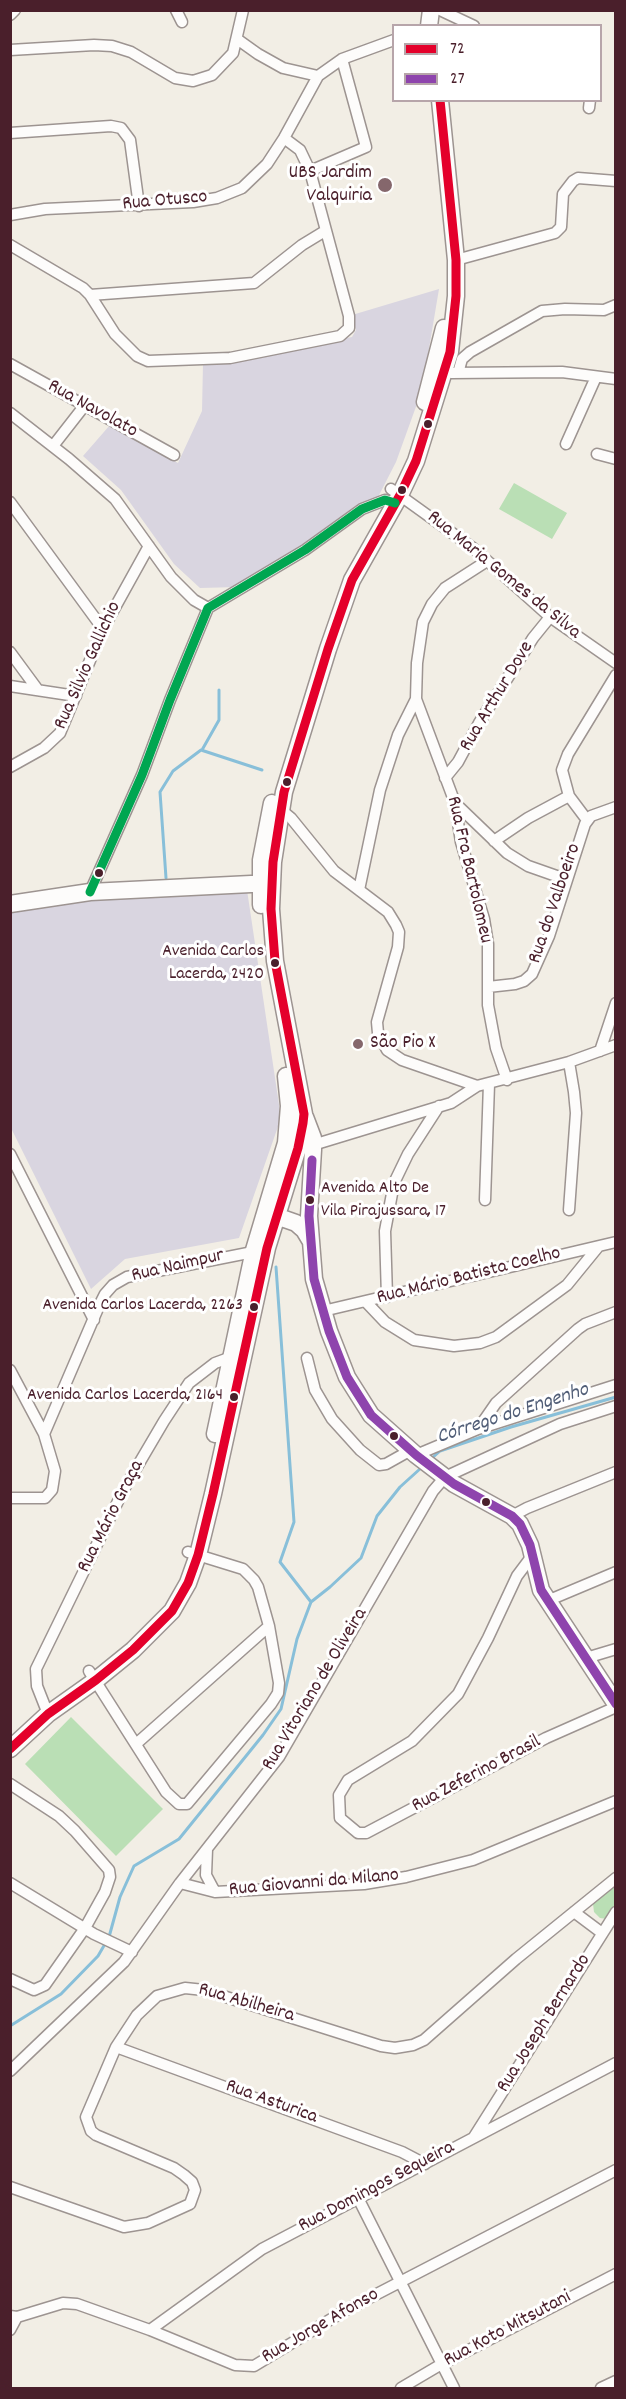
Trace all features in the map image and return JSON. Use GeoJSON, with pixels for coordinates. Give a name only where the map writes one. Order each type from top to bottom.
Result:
{"type":"FeatureCollection","features":[{"type":"Feature","properties":{"kind":"main road"},"geometry":{"type":"LineString","coordinates":[[430,102],[445,239],[446,372]]}},
{"type":"Feature","properties":{"kind":"main road"},"geometry":{"type":"LineString","coordinates":[[440,102],[456,260],[454,327],[446,372],[420,450],[393,497],[351,580],[276,807],[266,883],[267,967],[297,1142],[309,1157],[311,1169],[309,1213],[314,1279],[341,1364],[363,1404],[381,1425],[442,1475],[512,1516],[525,1533],[537,1580],[547,1601],[615,1705]]}},
{"type":"Feature","properties":{"kind":"main road"},"geometry":{"type":"LineString","coordinates":[[10,904],[90,892],[266,883]]}},
{"type":"Feature","properties":{"kind":"main road"},"geometry":{"type":"LineString","coordinates":[[10,1736],[133,1650],[172,1611],[188,1583],[193,1553],[213,1494],[236,1356],[260,1251],[277,1212],[304,1114],[275,961],[271,909],[266,883]]}},
{"type":"Feature","properties":{"kind":"main road"},"geometry":{"type":"LineString","coordinates":[[277,1212],[309,1213]]}},
{"type":"Feature","properties":{"kind":"main road"},"geometry":{"type":"LineString","coordinates":[[277,1212],[304,1230],[310,1241]]}},
{"type":"Feature","properties":{"kind":"main road"},"geometry":{"type":"LineString","coordinates":[[10,1749],[46,1710]]}},
{"type":"Feature","properties":{"kind":"street"},"geometry":{"type":"LineString","coordinates":[[10,15],[15,10]]}},
{"type":"Feature","properties":{"kind":"street"},"geometry":{"type":"LineString","coordinates":[[176,10],[182,22]]}},
{"type":"Feature","properties":{"kind":"street"},"geometry":{"type":"LineString","coordinates":[[10,50],[111,46],[130,52],[175,78],[193,81],[204,79],[219,70],[233,53],[243,10]]}},
{"type":"Feature","properties":{"kind":"street"},"geometry":{"type":"LineString","coordinates":[[440,10],[470,24]]}},
{"type":"Feature","properties":{"kind":"street"},"geometry":{"type":"LineString","coordinates":[[237,39],[283,68],[318,76]]}},
{"type":"Feature","properties":{"kind":"street","name":"Rua Otusco"},"geometry":{"type":"LineString","coordinates":[[10,215],[45,209],[139,206],[217,198],[242,188],[267,164],[318,76],[342,59],[392,40]]}},
{"type":"Feature","properties":{"kind":"street"},"geometry":{"type":"LineString","coordinates":[[310,171],[366,147],[342,59]]}},
{"type":"Feature","properties":{"kind":"street"},"geometry":{"type":"LineString","coordinates":[[10,133],[111,126],[121,128],[130,140],[139,206]]}},
{"type":"Feature","properties":{"kind":"street"},"geometry":{"type":"LineString","coordinates":[[10,245],[75,282],[90,295],[115,334],[138,356],[152,362],[230,358],[340,336],[350,325],[310,171],[300,150],[284,138]]}},
{"type":"Feature","properties":{"kind":"street"},"geometry":{"type":"LineString","coordinates":[[456,260],[555,232],[561,227],[563,194],[578,178],[615,181]]}},
{"type":"Feature","properties":{"kind":"street"},"geometry":{"type":"LineString","coordinates":[[90,295],[254,283],[302,245],[325,231]]}},
{"type":"Feature","properties":{"kind":"street"},"geometry":{"type":"LineString","coordinates":[[446,372],[470,352],[542,311],[604,310],[615,305]]}},
{"type":"Feature","properties":{"kind":"street","name":"Rua Navolato"},"geometry":{"type":"LineString","coordinates":[[10,364],[174,455]]}},
{"type":"Feature","properties":{"kind":"street"},"geometry":{"type":"LineString","coordinates":[[446,372],[562,372],[615,379]]}},
{"type":"Feature","properties":{"kind":"street"},"geometry":{"type":"LineString","coordinates":[[566,444],[596,377]]}},
{"type":"Feature","properties":{"kind":"street"},"geometry":{"type":"LineString","coordinates":[[53,446],[85,405]]}},
{"type":"Feature","properties":{"kind":"street"},"geometry":{"type":"LineString","coordinates":[[10,413],[115,499],[171,578],[194,600],[208,608]]}},
{"type":"Feature","properties":{"kind":"street"},"geometry":{"type":"LineString","coordinates":[[597,454],[615,459]]}},
{"type":"Feature","properties":{"kind":"street"},"geometry":{"type":"LineString","coordinates":[[90,892],[138,786],[208,608],[305,550],[362,510],[393,497]]}},
{"type":"Feature","properties":{"kind":"street","name":"Rua Maria Gomes da Silva"},"geometry":{"type":"LineString","coordinates":[[393,497],[487,561],[550,617],[615,663]]}},
{"type":"Feature","properties":{"kind":"street"},"geometry":{"type":"LineString","coordinates":[[10,502],[103,629]]}},
{"type":"Feature","properties":{"kind":"street","name":"Rua Silvio Gallichio"},"geometry":{"type":"LineString","coordinates":[[10,767],[44,748],[57,737],[103,629],[149,546]]}},
{"type":"Feature","properties":{"kind":"street"},"geometry":{"type":"LineString","coordinates":[[359,890],[380,790],[398,735],[416,699],[421,630],[428,611],[446,588],[487,561]]}},
{"type":"Feature","properties":{"kind":"street","name":"Rua Arthur Dove"},"geometry":{"type":"LineString","coordinates":[[445,778],[458,762],[521,657],[550,617]]}},
{"type":"Feature","properties":{"kind":"street"},"geometry":{"type":"LineString","coordinates":[[10,652],[38,690]]}},
{"type":"Feature","properties":{"kind":"street"},"geometry":{"type":"LineString","coordinates":[[587,820],[569,796],[563,780],[564,763],[615,675]]}},
{"type":"Feature","properties":{"kind":"street"},"geometry":{"type":"LineString","coordinates":[[10,686],[76,696]]}},
{"type":"Feature","properties":{"kind":"street","name":"Rua Fra Bartolomeu"},"geometry":{"type":"LineString","coordinates":[[416,699],[455,803],[461,842],[484,920],[488,944],[488,987],[496,1048],[507,1080]]}},
{"type":"Feature","properties":{"kind":"street"},"geometry":{"type":"LineString","coordinates":[[494,841],[528,818],[569,796]]}},
{"type":"Feature","properties":{"kind":"street"},"geometry":{"type":"LineString","coordinates":[[455,803],[507,853],[528,866],[565,879]]}},
{"type":"Feature","properties":{"kind":"street"},"geometry":{"type":"LineString","coordinates":[[276,807],[334,871],[393,918],[399,933],[398,947],[378,1015],[378,1033],[387,1050],[402,1060],[477,1086]]}},
{"type":"Feature","properties":{"kind":"street","name":"Rua do Valboeiro"},"geometry":{"type":"LineString","coordinates":[[488,987],[515,984],[524,981],[532,974],[549,936],[565,879],[587,820],[615,807]]}},
{"type":"Feature","properties":{"kind":"street"},"geometry":{"type":"LineString","coordinates":[[600,1050],[615,1003]]}},
{"type":"Feature","properties":{"kind":"street"},"geometry":{"type":"LineString","coordinates":[[297,1142],[451,1103],[477,1086],[507,1080],[568,1062],[615,1045]]}},
{"type":"Feature","properties":{"kind":"street"},"geometry":{"type":"LineString","coordinates":[[568,1062],[576,1113],[569,1210]]}},
{"type":"Feature","properties":{"kind":"street"},"geometry":{"type":"LineString","coordinates":[[485,1200],[489,1084]]}},
{"type":"Feature","properties":{"kind":"street"},"geometry":{"type":"LineString","coordinates":[[387,1297],[385,1231],[394,1183],[408,1154],[439,1106]]}},
{"type":"Feature","properties":{"kind":"street"},"geometry":{"type":"LineString","coordinates":[[10,1154],[94,1320]]}},
{"type":"Feature","properties":{"kind":"street","name":"Rua Mário Batista Coelho"},"geometry":{"type":"LineString","coordinates":[[323,1311],[615,1242]]}},
{"type":"Feature","properties":{"kind":"street"},"geometry":{"type":"LineString","coordinates":[[366,1302],[385,1322],[414,1340],[454,1346],[480,1343],[496,1337],[567,1285],[598,1247]]}},
{"type":"Feature","properties":{"kind":"street","name":"Rua Naimpur"},"geometry":{"type":"LineString","coordinates":[[44,1434],[105,1294],[113,1285],[127,1277],[260,1251]]}},
{"type":"Feature","properties":{"kind":"street"},"geometry":{"type":"LineString","coordinates":[[478,1429],[496,1403],[578,1329],[615,1312]]}},
{"type":"Feature","properties":{"kind":"street","name":"Rua Mário Graça"},"geometry":{"type":"LineString","coordinates":[[46,1710],[37,1686],[36,1669],[124,1489],[189,1383],[215,1363],[236,1356]]}},
{"type":"Feature","properties":{"kind":"street"},"geometry":{"type":"LineString","coordinates":[[307,1358],[315,1390],[332,1419],[360,1450],[378,1465],[416,1455],[478,1429],[615,1385]]}},
{"type":"Feature","properties":{"kind":"street"},"geometry":{"type":"LineString","coordinates":[[10,1370],[44,1434],[55,1471],[52,1490],[43,1498],[10,1497]]}},
{"type":"Feature","properties":{"kind":"street"},"geometry":{"type":"LineString","coordinates":[[442,1475],[560,1424],[615,1406]]}},
{"type":"Feature","properties":{"kind":"street"},"geometry":{"type":"LineString","coordinates":[[512,1516],[615,1472]]}},
{"type":"Feature","properties":{"kind":"street","name":"Rua Vitoriano de Oliveira"},"geometry":{"type":"LineString","coordinates":[[10,2071],[117,1970],[180,1883],[283,1752],[442,1475]]}},
{"type":"Feature","properties":{"kind":"street"},"geometry":{"type":"LineString","coordinates":[[93,1676],[166,1792],[179,1804],[187,1804],[278,1693],[278,1673],[269,1626],[258,1587],[250,1575],[238,1567],[193,1553]]}},
{"type":"Feature","properties":{"kind":"street","name":"Rua Zeferino Brasil"},"geometry":{"type":"LineString","coordinates":[[532,1556],[517,1576],[458,1694],[412,1741],[348,1780],[339,1795],[338,1806],[342,1820],[358,1833],[366,1833],[546,1738],[615,1705]]}},
{"type":"Feature","properties":{"kind":"street"},"geometry":{"type":"LineString","coordinates":[[547,1601],[615,1572]]}},
{"type":"Feature","properties":{"kind":"street"},"geometry":{"type":"LineString","coordinates":[[136,1744],[269,1626]]}},
{"type":"Feature","properties":{"kind":"street"},"geometry":{"type":"LineString","coordinates":[[586,1658],[615,1649]]}},
{"type":"Feature","properties":{"kind":"street"},"geometry":{"type":"LineString","coordinates":[[10,1784],[59,1816],[109,1870],[108,1885],[89,1931],[45,1984],[34,1990],[14,1985]]}},
{"type":"Feature","properties":{"kind":"street","name":"Rua Giovanni da Milano"},"geometry":{"type":"LineString","coordinates":[[180,1883],[215,1892],[364,1884],[406,1877],[473,1860],[615,1801]]}},
{"type":"Feature","properties":{"kind":"street","name":"Rua Giovanni da Milano"},"geometry":{"type":"LineString","coordinates":[[207,1849],[206,1875],[215,1892]]}},
{"type":"Feature","properties":{"kind":"street","name":"Rua Abilheira"},"geometry":{"type":"LineString","coordinates":[[11,2189],[124,2228],[148,2223],[190,2204],[195,2190],[192,2182],[184,2175],[174,2168],[103,2139],[91,2131],[87,2123],[88,2109],[116,2047],[147,2003],[158,1996],[185,1988],[204,1990],[381,2046],[395,2048],[413,2045],[424,2040],[516,1959],[615,1878]]}},
{"type":"Feature","properties":{"kind":"street"},"geometry":{"type":"LineString","coordinates":[[10,1883],[89,1931],[132,1952]]}},
{"type":"Feature","properties":{"kind":"street"},"geometry":{"type":"LineString","coordinates":[[573,1912],[602,1933]]}},
{"type":"Feature","properties":{"kind":"street","name":"Rua Joseph Bernardo"},"geometry":{"type":"LineString","coordinates":[[473,2137],[615,1912]]}},
{"type":"Feature","properties":{"kind":"street","name":"Rua Asturica"},"geometry":{"type":"LineString","coordinates":[[116,2047],[394,2149],[425,2164]]}},
{"type":"Feature","properties":{"kind":"street","name":"Rua Domingos Sequeira"},"geometry":{"type":"LineString","coordinates":[[150,2330],[262,2249],[615,2063]]}},
{"type":"Feature","properties":{"kind":"street","name":"Rua Jorge Afonso"},"geometry":{"type":"LineString","coordinates":[[14,2317],[53,2305],[71,2303],[150,2330],[235,2365],[254,2366],[304,2334],[615,2170]]}},
{"type":"Feature","properties":{"kind":"street"},"geometry":{"type":"LineString","coordinates":[[358,2198],[453,2388]]}},
{"type":"Feature","properties":{"kind":"street","name":"Rua Koto Mitsutani"},"geometry":{"type":"LineString","coordinates":[[401,2388],[440,2365],[615,2274]]}},
{"type":"Feature","properties":{"kind":"street"},"geometry":{"type":"LineString","coordinates":[[10,2330],[14,2317]]}},
{"type":"Feature","properties":{"kind":"street"},"geometry":{"type":"LineString","coordinates":[[601,2388],[615,2381]]}},
{"type":"Feature","properties":{"kind":"shaded area"},"geometry":{"type":"Polygon","coordinates":[[[439,289],[422,390],[396,462],[376,501],[238,587],[200,588],[174,564],[121,490],[83,456],[110,425],[178,463],[202,411],[203,364],[352,337],[356,330],[352,315],[439,289]]]}},
{"type":"Feature","properties":{"kind":"shaded area"},"geometry":{"type":"Polygon","coordinates":[[[247,890],[281,1118],[239,1238],[125,1259],[91,1289],[11,1128],[11,911],[37,901],[247,890]]]}},
{"type":"Feature","properties":{"kind":"green space"},"geometry":{"type":"Polygon","coordinates":[[[514,483],[567,513],[552,539],[499,509],[514,483]]]}},
{"type":"Feature","properties":{"kind":"green space"},"geometry":{"type":"Polygon","coordinates":[[[71,1717],[163,1809],[116,1856],[25,1764],[71,1717]]]}},
{"type":"Feature","properties":{"kind":"green space"},"geometry":{"type":"Polygon","coordinates":[[[615,1883],[615,1906],[607,1919],[600,1918],[594,1912],[593,1904],[615,1883]]]}},
{"type":"Feature","properties":{"kind":"waterway"},"geometry":{"type":"LineString","coordinates":[[202,750],[219,720],[219,690]]}},
{"type":"Feature","properties":{"kind":"waterway"},"geometry":{"type":"LineString","coordinates":[[166,878],[160,792],[173,771],[201,750],[262,770]]}},
{"type":"Feature","properties":{"kind":"waterway"},"geometry":{"type":"LineString","coordinates":[[276,1267],[294,1522],[280,1562],[311,1602]]}},
{"type":"Feature","properties":{"kind":"waterway","name":"Córrego do Engenho"},"geometry":{"type":"LineString","coordinates":[[431,1459],[440,1451],[511,1427],[616,1397]]}},
{"type":"Feature","properties":{"kind":"waterway","name":"Córrego do Engenho"},"geometry":{"type":"LineString","coordinates":[[10,2026],[61,1994],[98,1956],[109,1937],[120,1897],[134,1866],[179,1839],[263,1735],[281,1709],[297,1639],[311,1602],[361,1558],[377,1516],[400,1487],[421,1468]]}},
{"type":"Feature","properties":{"kind":"transit line","name":"72"},"geometry":{"type":"LineString","coordinates":[[10,1749],[48,1714],[133,1650],[172,1611],[188,1583],[198,1555],[267,1248],[298,1148],[303,1123],[304,1114],[275,961],[271,909],[273,862],[284,792],[352,580],[400,495],[416,461],[450,352],[456,296],[456,260],[440,102]]}},
{"type":"Feature","properties":{"kind":"transit line"},"geometry":{"type":"LineString","coordinates":[[90,892],[142,775],[208,608],[305,550],[362,509],[385,500],[395,503]]}},
{"type":"Feature","properties":{"kind":"transit line","name":"27"},"geometry":{"type":"LineString","coordinates":[[312,1160],[309,1216],[314,1279],[329,1331],[347,1377],[371,1415],[416,1455],[454,1484],[512,1516],[520,1524],[530,1545],[541,1590],[616,1704]]}},
{"type":"Feature","properties":{"kind":"place","name":"UBS Jardim Valquiria"},"geometry":{"type":"Point","coordinates":[385,185]}},
{"type":"Feature","properties":{"kind":"place","name":"Avenida Carlos Lacerda, 2420"},"geometry":{"type":"Point","coordinates":[275,963]}},
{"type":"Feature","properties":{"kind":"place","name":"São Pio X"},"geometry":{"type":"Point","coordinates":[358,1044]}},
{"type":"Feature","properties":{"kind":"place","name":"Avenida Alto De Vila Pirajussara, 17"},"geometry":{"type":"Point","coordinates":[310,1200]}},
{"type":"Feature","properties":{"kind":"place","name":"Avenida Carlos Lacerda, 2263"},"geometry":{"type":"Point","coordinates":[254,1307]}},
{"type":"Feature","properties":{"kind":"place","name":"Avenida Carlos Lacerda, 2164"},"geometry":{"type":"Point","coordinates":[234,1397]}}]}
